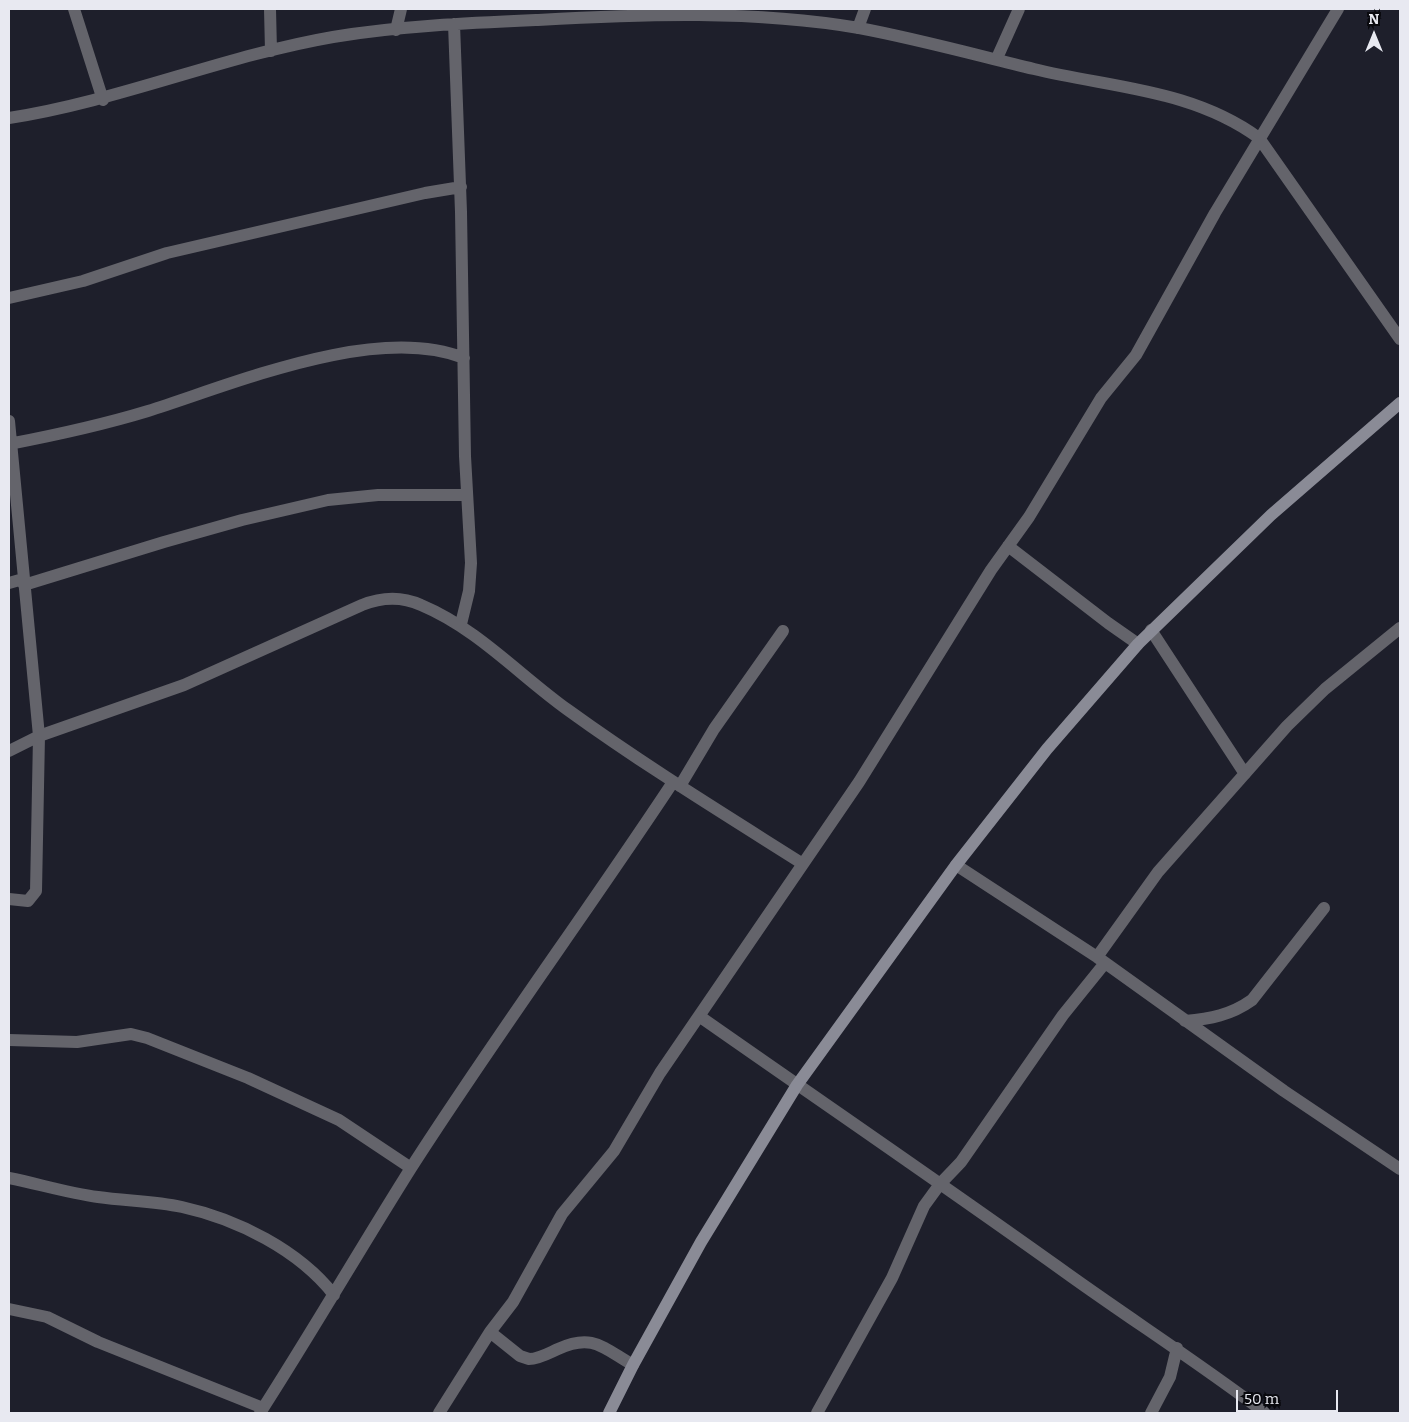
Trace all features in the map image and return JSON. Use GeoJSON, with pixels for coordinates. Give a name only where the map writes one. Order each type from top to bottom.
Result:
{"type":"FeatureCollection","features":[{"type":"Feature","properties":{"kind":"main road"},"geometry":{"type":"LineString","coordinates":[[609,1413],[633,1365],[701,1242],[797,1085],[956,865],[1047,749],[1151,630],[1271,515],[1400,403]]}},
{"type":"Feature","properties":{"kind":"street"},"geometry":{"type":"LineString","coordinates":[[74,9],[103,100]]}},
{"type":"Feature","properties":{"kind":"street"},"geometry":{"type":"LineString","coordinates":[[270,9],[271,51]]}},
{"type":"Feature","properties":{"kind":"street"},"geometry":{"type":"LineString","coordinates":[[396,30],[401,9]]}},
{"type":"Feature","properties":{"kind":"street"},"geometry":{"type":"LineString","coordinates":[[858,28],[865,9]]}},
{"type":"Feature","properties":{"kind":"street"},"geometry":{"type":"LineString","coordinates":[[997,58],[1020,9]]}},
{"type":"Feature","properties":{"kind":"street"},"geometry":{"type":"LineString","coordinates":[[439,1413],[490,1332],[512,1302],[562,1214],[614,1151],[660,1073],[859,782],[1008,546],[1029,517],[1101,398],[1136,355],[1185,265],[1259,138],[1338,9]]}},
{"type":"Feature","properties":{"kind":"street"},"geometry":{"type":"LineString","coordinates":[[9,118],[103,100],[271,51],[331,38],[396,30],[565,14],[611,16],[706,12],[858,28],[997,58],[1040,71],[1186,100],[1228,117],[1259,138],[1400,339]]}},
{"type":"Feature","properties":{"kind":"street"},"geometry":{"type":"LineString","coordinates":[[454,24],[461,187],[466,495],[471,577],[461,624]]}},
{"type":"Feature","properties":{"kind":"street"},"geometry":{"type":"LineString","coordinates":[[9,298],[83,282],[167,252],[425,193],[461,187]]}},
{"type":"Feature","properties":{"kind":"street"},"geometry":{"type":"LineString","coordinates":[[10,444],[67,433],[124,418],[250,378],[336,355],[411,348],[442,350],[464,358]]}},
{"type":"Feature","properties":{"kind":"street"},"geometry":{"type":"LineString","coordinates":[[9,421],[40,736],[36,891],[33,898],[28,901],[9,899]]}},
{"type":"Feature","properties":{"kind":"street"},"geometry":{"type":"LineString","coordinates":[[9,583],[24,582],[164,542],[319,502],[378,495],[466,495]]}},
{"type":"Feature","properties":{"kind":"street"},"geometry":{"type":"LineString","coordinates":[[1008,546],[1108,624],[1138,644]]}},
{"type":"Feature","properties":{"kind":"street"},"geometry":{"type":"LineString","coordinates":[[9,751],[40,736],[184,685],[374,601],[403,599],[461,624],[567,710],[676,784],[803,864]]}},
{"type":"Feature","properties":{"kind":"street"},"geometry":{"type":"LineString","coordinates":[[817,1413],[885,1292],[921,1212],[940,1184],[961,1162],[1101,960],[1158,872],[1308,704],[1400,628]]}},
{"type":"Feature","properties":{"kind":"street"},"geometry":{"type":"LineString","coordinates":[[1151,630],[1245,774]]}},
{"type":"Feature","properties":{"kind":"street"},"geometry":{"type":"LineString","coordinates":[[9,1309],[47,1317],[98,1342],[262,1410],[334,1296],[411,1168],[518,1007],[783,631]]}},
{"type":"Feature","properties":{"kind":"street"},"geometry":{"type":"LineString","coordinates":[[956,865],[1014,905],[1101,960],[1400,1170]]}},
{"type":"Feature","properties":{"kind":"street"},"geometry":{"type":"LineString","coordinates":[[1186,1021],[1214,1018],[1242,1008],[1252,1000],[1324,908]]}},
{"type":"Feature","properties":{"kind":"street"},"geometry":{"type":"LineString","coordinates":[[699,1016],[988,1216],[1132,1320],[1177,1348],[1265,1413]]}},
{"type":"Feature","properties":{"kind":"street"},"geometry":{"type":"LineString","coordinates":[[9,1040],[77,1042],[131,1034],[147,1038],[248,1078],[339,1120],[411,1168]]}},
{"type":"Feature","properties":{"kind":"street"},"geometry":{"type":"LineString","coordinates":[[9,1178],[98,1197],[181,1207],[214,1216],[240,1227],[293,1256],[310,1268],[334,1296]]}},
{"type":"Feature","properties":{"kind":"street"},"geometry":{"type":"LineString","coordinates":[[490,1332],[520,1356],[529,1359],[571,1343],[584,1341],[600,1346],[633,1365]]}},
{"type":"Feature","properties":{"kind":"street"},"geometry":{"type":"LineString","coordinates":[[1151,1413],[1170,1377],[1177,1348]]}}]}
